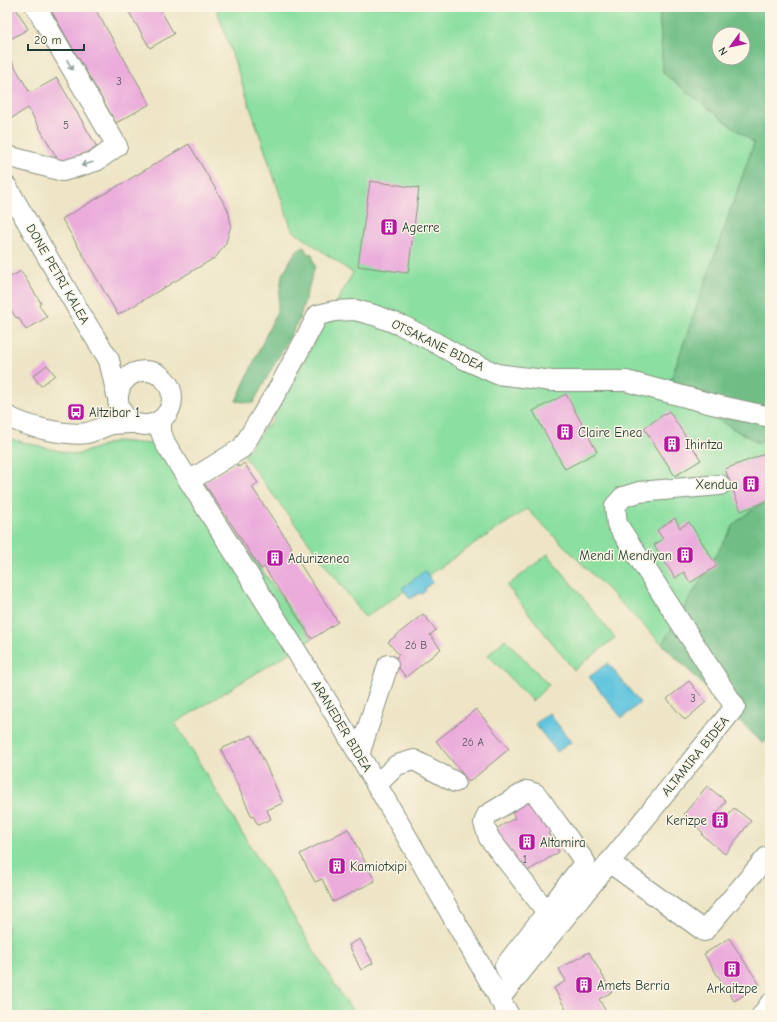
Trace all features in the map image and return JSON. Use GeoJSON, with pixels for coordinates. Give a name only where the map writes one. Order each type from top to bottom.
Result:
{"type":"FeatureCollection","features":[{"type":"Feature","properties":{"kind":"street"},"geometry":{"type":"LineString","coordinates":[[7,156],[63,171],[96,161],[117,146],[36,7]]}},
{"type":"Feature","properties":{"kind":"street","name":"DONE PETRI KALEA"},"geometry":{"type":"LineString","coordinates":[[7,187],[109,360],[118,401]]}},
{"type":"Feature","properties":{"kind":"street","name":"OTSAKANE BIDEA"},"geometry":{"type":"LineString","coordinates":[[189,481],[242,448],[280,386],[318,315],[335,311],[355,310],[374,315],[403,326],[462,358],[497,374],[552,381],[626,381],[712,404],[770,417]]}},
{"type":"Feature","properties":{"kind":"street"},"geometry":{"type":"LineString","coordinates":[[7,416],[28,425],[71,434],[88,433],[120,423],[152,425],[161,420],[168,413],[172,403],[172,393],[168,384],[160,375],[150,371],[138,371],[109,360]]}},
{"type":"Feature","properties":{"kind":"street"},"geometry":{"type":"LineString","coordinates":[[107,426],[115,415],[121,385],[128,376],[138,371]]}},
{"type":"Feature","properties":{"kind":"street"},"geometry":{"type":"LineString","coordinates":[[118,401],[124,416],[137,424]]}},
{"type":"Feature","properties":{"kind":"street","name":"ARANEDER BIDEA"},"geometry":{"type":"LineString","coordinates":[[161,420],[161,432],[165,443],[252,578],[324,696],[504,1007]]}},
{"type":"Feature","properties":{"kind":"street","name":"ARANEDER BIDEA"},"geometry":{"type":"LineString","coordinates":[[137,424],[156,435],[165,443]]}},
{"type":"Feature","properties":{"kind":"street","name":"ALTAMIRA BIDEA"},"geometry":{"type":"LineString","coordinates":[[504,1007],[513,982],[735,707],[616,524],[615,506],[623,497],[639,492],[720,485]]}},
{"type":"Feature","properties":{"kind":"street"},"geometry":{"type":"LineString","coordinates":[[359,755],[388,665]]}},
{"type":"Feature","properties":{"kind":"street"},"geometry":{"type":"LineString","coordinates":[[376,785],[397,765],[414,760],[455,782]]}},
{"type":"Feature","properties":{"kind":"street"},"geometry":{"type":"LineString","coordinates":[[513,982],[505,966],[547,912],[585,862],[536,794],[527,791],[487,815],[484,823],[489,838],[547,912]]}},
{"type":"Feature","properties":{"kind":"street"},"geometry":{"type":"LineString","coordinates":[[610,862],[704,931],[767,857]]}},
{"type":"Feature","properties":{"kind":"street"},"geometry":{"type":"LineString","coordinates":[[762,1015],[770,1004]]}},
{"type":"Feature","properties":{"kind":"green space"},"geometry":{"type":"Polygon","coordinates":[[[216,7],[659,7],[663,73],[754,143],[667,391],[758,443],[770,433],[770,497],[736,522],[662,644],[527,509],[365,617],[244,456],[263,430],[273,421],[275,412],[353,273],[292,230],[216,7]]]}},
{"type":"Feature","properties":{"kind":"green space"},"geometry":{"type":"Polygon","coordinates":[[[659,7],[770,7],[770,433],[759,443],[667,391],[754,143],[663,73],[659,7]]]}},
{"type":"Feature","properties":{"kind":"green space"},"geometry":{"type":"Polygon","coordinates":[[[304,247],[307,253],[312,254],[315,266],[299,320],[253,403],[236,401],[277,311],[282,275],[294,254],[298,249],[304,247]]]}},
{"type":"Feature","properties":{"kind":"green space"},"geometry":{"type":"Polygon","coordinates":[[[7,436],[10,439],[76,455],[116,441],[176,446],[220,513],[312,639],[175,723],[340,993],[356,1015],[7,1015],[7,436]]]}},
{"type":"Feature","properties":{"kind":"green space"},"geometry":{"type":"Polygon","coordinates":[[[770,497],[770,736],[763,744],[662,644],[736,522],[770,497]]]}},
{"type":"Feature","properties":{"kind":"green space"},"geometry":{"type":"Polygon","coordinates":[[[548,554],[615,638],[574,670],[507,586],[548,554]]]}},
{"type":"Feature","properties":{"kind":"green space"},"geometry":{"type":"Polygon","coordinates":[[[505,639],[549,685],[532,701],[488,655],[505,639]]]}},
{"type":"Feature","properties":{"kind":"water"},"geometry":{"type":"Polygon","coordinates":[[[425,571],[433,582],[425,588],[425,591],[422,594],[419,593],[410,599],[402,588],[425,571]]]}},
{"type":"Feature","properties":{"kind":"water"},"geometry":{"type":"Polygon","coordinates":[[[608,663],[640,703],[622,718],[589,677],[608,663]]]}},
{"type":"Feature","properties":{"kind":"water"},"geometry":{"type":"Polygon","coordinates":[[[549,713],[571,742],[557,752],[535,724],[549,713]]]}},
{"type":"Feature","properties":{"kind":"building"},"geometry":{"type":"Polygon","coordinates":[[[7,7],[15,7],[28,29],[7,41],[7,7]]]}},
{"type":"Feature","properties":{"kind":"building"},"geometry":{"type":"Polygon","coordinates":[[[49,7],[94,7],[150,104],[116,123],[49,7]]]}},
{"type":"Feature","properties":{"kind":"building"},"geometry":{"type":"Polygon","coordinates":[[[126,7],[159,7],[174,34],[150,48],[126,7]]]}},
{"type":"Feature","properties":{"kind":"building"},"geometry":{"type":"Polygon","coordinates":[[[7,53],[30,93],[57,78],[97,147],[62,167],[28,108],[7,121],[7,53]]]}},
{"type":"Feature","properties":{"kind":"building"},"geometry":{"type":"Polygon","coordinates":[[[189,144],[228,210],[231,225],[226,243],[216,257],[118,315],[62,219],[189,144]]]}},
{"type":"Feature","properties":{"kind":"building","name":"Agerre"},"geometry":{"type":"Polygon","coordinates":[[[370,181],[419,188],[408,273],[358,266],[370,181]]]}},
{"type":"Feature","properties":{"kind":"building"},"geometry":{"type":"Polygon","coordinates":[[[21,271],[41,303],[39,305],[47,317],[26,330],[18,317],[16,318],[7,303],[7,279],[21,271]]]}},
{"type":"Feature","properties":{"kind":"building"},"geometry":{"type":"Polygon","coordinates":[[[47,365],[55,375],[41,386],[33,376],[47,365]]]}},
{"type":"Feature","properties":{"kind":"building","name":"Claire Enea"},"geometry":{"type":"Polygon","coordinates":[[[566,394],[597,452],[565,469],[533,411],[566,394]]]}},
{"type":"Feature","properties":{"kind":"building","name":"Ihintza"},"geometry":{"type":"Polygon","coordinates":[[[669,411],[701,460],[675,476],[644,428],[669,411]]]}},
{"type":"Feature","properties":{"kind":"building","name":"Xendua"},"geometry":{"type":"Polygon","coordinates":[[[767,453],[770,462],[770,500],[741,511],[725,469],[767,453]]]}},
{"type":"Feature","properties":{"kind":"building","name":"Adurizenea"},"geometry":{"type":"Polygon","coordinates":[[[236,463],[239,467],[244,463],[258,483],[252,487],[292,548],[290,549],[338,622],[312,639],[264,567],[261,569],[204,483],[236,463]]]}},
{"type":"Feature","properties":{"kind":"building","name":"Mendi Mendiyan"},"geometry":{"type":"Polygon","coordinates":[[[675,518],[680,528],[689,522],[717,566],[690,583],[684,572],[675,578],[654,545],[663,539],[657,530],[675,518]]]}},
{"type":"Feature","properties":{"kind":"building"},"geometry":{"type":"Polygon","coordinates":[[[423,614],[436,630],[430,635],[441,649],[406,677],[393,661],[399,655],[388,642],[423,614]]]}},
{"type":"Feature","properties":{"kind":"building"},"geometry":{"type":"Polygon","coordinates":[[[689,681],[706,702],[685,720],[667,699],[689,681]]]}},
{"type":"Feature","properties":{"kind":"building"},"geometry":{"type":"Polygon","coordinates":[[[476,709],[509,749],[469,782],[436,741],[476,709]]]}},
{"type":"Feature","properties":{"kind":"building"},"geometry":{"type":"Polygon","coordinates":[[[252,735],[283,803],[267,810],[271,819],[258,825],[253,816],[252,817],[221,749],[252,735]]]}},
{"type":"Feature","properties":{"kind":"building","name":"Kerizpe"},"geometry":{"type":"Polygon","coordinates":[[[707,786],[726,801],[717,813],[725,820],[734,808],[751,821],[725,854],[702,835],[703,833],[684,814],[707,786]]]}},
{"type":"Feature","properties":{"kind":"building","name":"Altamira"},"geometry":{"type":"Polygon","coordinates":[[[533,798],[552,830],[548,833],[559,852],[521,875],[494,830],[515,818],[511,811],[533,798]]]}},
{"type":"Feature","properties":{"kind":"building","name":"Kamiotxipi"},"geometry":{"type":"Polygon","coordinates":[[[348,829],[375,881],[333,902],[322,879],[315,882],[300,854],[348,829]]]}},
{"type":"Feature","properties":{"kind":"building","name":"Arkaitzpe"},"geometry":{"type":"Polygon","coordinates":[[[729,938],[760,985],[734,1001],[704,954],[729,938]]]}},
{"type":"Feature","properties":{"kind":"building"},"geometry":{"type":"Polygon","coordinates":[[[360,939],[373,963],[361,970],[349,945],[360,939]]]}},
{"type":"Feature","properties":{"kind":"building","name":"Amets Berria"},"geometry":{"type":"Polygon","coordinates":[[[589,952],[612,992],[599,999],[606,1012],[601,1015],[569,1015],[554,988],[566,981],[559,969],[589,952]]]}},
{"type":"Feature","properties":{"kind":"place","name":"Agerre"},"geometry":{"type":"Point","coordinates":[389,227]}},
{"type":"Feature","properties":{"kind":"place","name":"Altzibar 1"},"geometry":{"type":"Point","coordinates":[76,412]}},
{"type":"Feature","properties":{"kind":"place","name":"Claire Enea"},"geometry":{"type":"Point","coordinates":[565,432]}},
{"type":"Feature","properties":{"kind":"place","name":"Ihintza"},"geometry":{"type":"Point","coordinates":[672,444]}},
{"type":"Feature","properties":{"kind":"place","name":"Xendua"},"geometry":{"type":"Point","coordinates":[751,484]}},
{"type":"Feature","properties":{"kind":"place","name":"Mendi Mendiyan"},"geometry":{"type":"Point","coordinates":[685,555]}},
{"type":"Feature","properties":{"kind":"place","name":"Adurizenea"},"geometry":{"type":"Point","coordinates":[275,558]}},
{"type":"Feature","properties":{"kind":"place","name":"Kerizpe"},"geometry":{"type":"Point","coordinates":[720,820]}},
{"type":"Feature","properties":{"kind":"place","name":"Altamira"},"geometry":{"type":"Point","coordinates":[527,842]}},
{"type":"Feature","properties":{"kind":"place","name":"Kamiotxipi"},"geometry":{"type":"Point","coordinates":[337,866]}},
{"type":"Feature","properties":{"kind":"place","name":"Arkaitzpe"},"geometry":{"type":"Point","coordinates":[732,969]}},
{"type":"Feature","properties":{"kind":"place","name":"Amets Berria"},"geometry":{"type":"Point","coordinates":[584,985]}}]}
